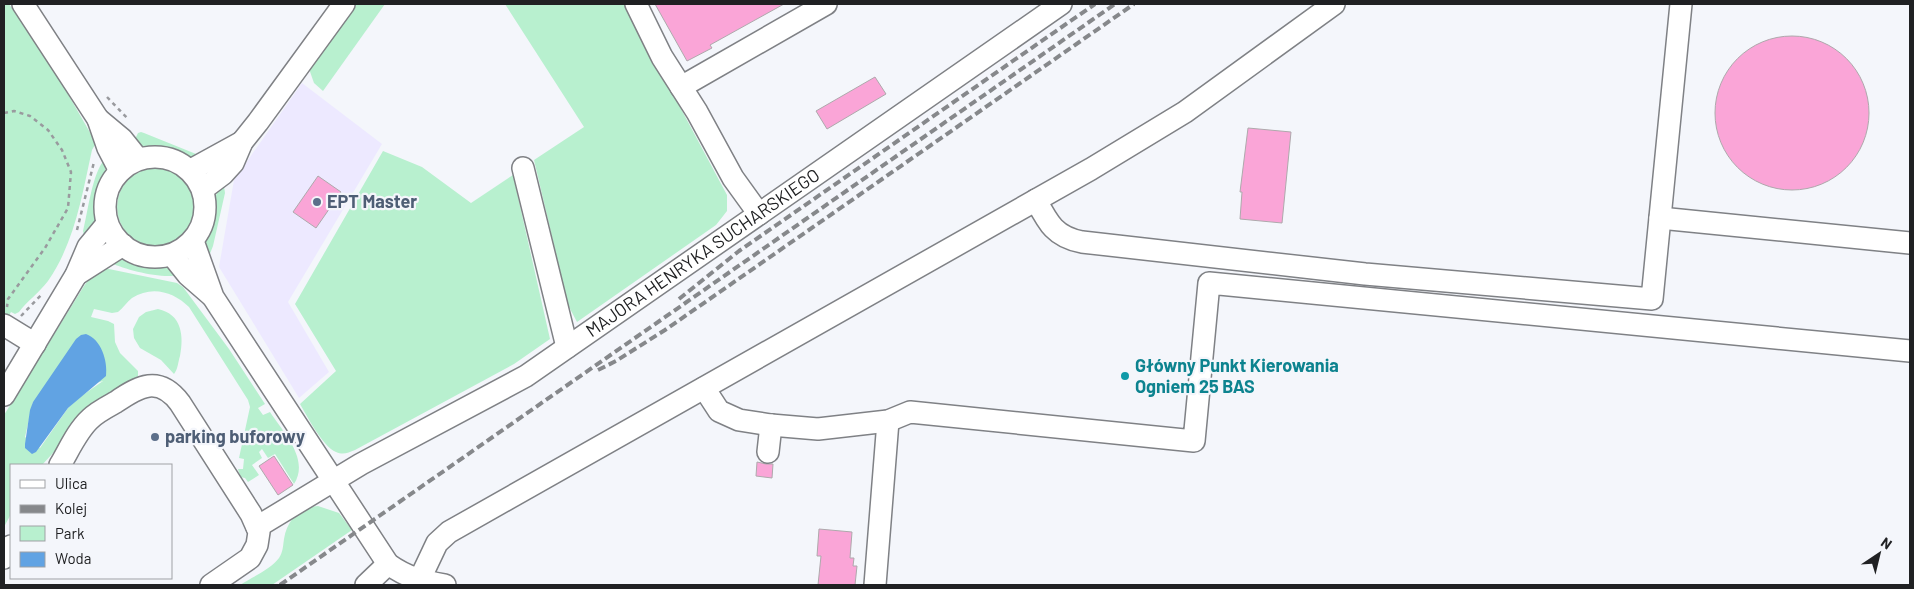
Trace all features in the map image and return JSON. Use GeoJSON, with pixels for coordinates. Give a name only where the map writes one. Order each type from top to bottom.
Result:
{"type":"FeatureCollection","features":[{"type":"Feature","properties":{"kind":"street"},"geometry":{"type":"LineString","coordinates":[[23,4],[98,118],[108,148],[120,171]]}},
{"type":"Feature","properties":{"kind":"street"},"geometry":{"type":"LineString","coordinates":[[203,189],[223,174],[233,163],[242,142],[344,4]]}},
{"type":"Feature","properties":{"kind":"street"},"geometry":{"type":"LineString","coordinates":[[636,4],[662,57],[733,178],[759,214]]}},
{"type":"Feature","properties":{"kind":"street"},"geometry":{"type":"LineString","coordinates":[[681,87],[826,4]]}},
{"type":"Feature","properties":{"kind":"street","name":"MAJORA HENRYKA SUCHARSKIEGO"},"geometry":{"type":"LineString","coordinates":[[257,527],[332,481],[526,376],[1061,4]]}},
{"type":"Feature","properties":{"kind":"street"},"geometry":{"type":"LineString","coordinates":[[419,581],[437,543],[449,532],[1036,200],[1185,112],[1334,4]]}},
{"type":"Feature","properties":{"kind":"street"},"geometry":{"type":"LineString","coordinates":[[1036,200],[1048,222],[1058,233],[1082,242],[1365,274],[1652,299],[1681,4]]}},
{"type":"Feature","properties":{"kind":"street"},"geometry":{"type":"LineString","coordinates":[[98,118],[122,139],[138,159]]}},
{"type":"Feature","properties":{"kind":"street"},"geometry":{"type":"LineString","coordinates":[[191,170],[242,142]]}},
{"type":"Feature","properties":{"kind":"street"},"geometry":{"type":"LineString","coordinates":[[152,156],[166,157],[179,162],[191,170],[203,189],[206,203],[205,218],[200,231],[192,241],[183,250],[172,255],[159,257],[145,256],[132,252],[123,246],[106,224],[105,205],[107,192],[112,181],[120,171],[138,159],[152,156]]}},
{"type":"Feature","properties":{"kind":"street"},"geometry":{"type":"LineString","coordinates":[[523,168],[567,347]]}},
{"type":"Feature","properties":{"kind":"street"},"geometry":{"type":"LineString","coordinates":[[1660,218],[1910,243]]}},
{"type":"Feature","properties":{"kind":"street"},"geometry":{"type":"LineString","coordinates":[[4,395],[76,275],[88,247],[106,224]]}},
{"type":"Feature","properties":{"kind":"street"},"geometry":{"type":"LineString","coordinates":[[192,241],[213,297],[388,564],[403,575],[419,581],[445,585]]}},
{"type":"Feature","properties":{"kind":"street"},"geometry":{"type":"LineString","coordinates":[[76,275],[123,246]]}},
{"type":"Feature","properties":{"kind":"street"},"geometry":{"type":"LineString","coordinates":[[172,255],[188,275],[213,297]]}},
{"type":"Feature","properties":{"kind":"street"},"geometry":{"type":"LineString","coordinates":[[704,388],[719,411],[739,420],[771,424],[818,429],[888,421],[910,412],[1194,441],[1209,283],[1910,351]]}},
{"type":"Feature","properties":{"kind":"street"},"geometry":{"type":"LineString","coordinates":[[9,320],[35,344]]}},
{"type":"Feature","properties":{"kind":"street"},"geometry":{"type":"LineString","coordinates":[[61,464],[85,425],[95,415],[138,388],[160,387],[171,392],[180,403],[257,527],[257,545],[250,558],[211,585]]}},
{"type":"Feature","properties":{"kind":"street"},"geometry":{"type":"LineString","coordinates":[[875,585],[888,421]]}},
{"type":"Feature","properties":{"kind":"street"},"geometry":{"type":"LineString","coordinates":[[768,452],[771,424]]}},
{"type":"Feature","properties":{"kind":"street"},"geometry":{"type":"LineString","coordinates":[[366,585],[388,564]]}},
{"type":"Feature","properties":{"kind":"path"},"geometry":{"type":"LineString","coordinates":[[4,113],[14,111],[30,116],[48,130],[62,150],[71,172],[68,208],[45,248],[8,299],[9,320],[24,311],[44,292]]}},
{"type":"Feature","properties":{"kind":"path"},"geometry":{"type":"LineString","coordinates":[[76,232],[92,167],[96,158]]}},
{"type":"Feature","properties":{"kind":"shaded area"},"geometry":{"type":"Polygon","coordinates":[[[302,83],[382,144],[288,302],[329,372],[299,398],[219,267],[234,180],[302,83]]]}},
{"type":"Feature","properties":{"kind":"green space"},"geometry":{"type":"Polygon","coordinates":[[[4,4],[9,4],[57,75],[96,143],[92,150],[81,201],[71,234],[57,266],[41,289],[19,312],[15,314],[11,312],[4,324],[4,4]]]}},
{"type":"Feature","properties":{"kind":"green space"},"geometry":{"type":"Polygon","coordinates":[[[353,4],[385,4],[323,91],[314,83],[308,66],[353,4]]]}},
{"type":"Feature","properties":{"kind":"green space"},"geometry":{"type":"Polygon","coordinates":[[[505,4],[625,4],[727,195],[727,211],[716,225],[577,322],[568,305],[534,160],[584,127],[505,4]]]}},
{"type":"Feature","properties":{"kind":"green space"},"geometry":{"type":"Polygon","coordinates":[[[141,132],[201,156],[189,157],[171,151],[146,148],[135,139],[138,133],[141,132]]]}},
{"type":"Feature","properties":{"kind":"green space"},"geometry":{"type":"Polygon","coordinates":[[[383,151],[422,167],[471,203],[513,175],[550,339],[514,364],[355,450],[341,453],[331,449],[326,444],[300,404],[336,371],[295,304],[383,151]]]}},
{"type":"Feature","properties":{"kind":"green space"},"geometry":{"type":"Polygon","coordinates":[[[105,159],[105,175],[98,194],[96,223],[84,235],[83,231],[91,193],[97,173],[105,159]]]}},
{"type":"Feature","properties":{"kind":"green space"},"geometry":{"type":"Polygon","coordinates":[[[156,168],[171,171],[183,180],[192,192],[195,207],[192,222],[183,234],[171,243],[156,246],[141,243],[129,234],[120,222],[117,207],[120,192],[129,180],[141,171],[156,168]]]}},
{"type":"Feature","properties":{"kind":"green space"},"geometry":{"type":"Polygon","coordinates":[[[224,186],[225,193],[209,256],[204,249],[205,239],[211,224],[215,198],[218,190],[224,186]]]}},
{"type":"Feature","properties":{"kind":"green space"},"geometry":{"type":"Polygon","coordinates":[[[116,259],[167,268],[178,275],[163,276],[135,271],[111,263],[116,259]]]}},
{"type":"Feature","properties":{"kind":"green space"},"geometry":{"type":"Polygon","coordinates":[[[104,268],[177,283],[183,287],[229,349],[265,404],[258,408],[263,415],[270,412],[288,437],[299,465],[298,475],[294,484],[275,454],[268,458],[262,449],[259,452],[262,458],[252,465],[259,475],[248,482],[245,478],[240,477],[238,469],[243,469],[244,459],[239,458],[250,407],[248,400],[189,307],[170,294],[155,291],[147,292],[132,298],[118,312],[112,313],[94,309],[91,317],[114,324],[115,342],[120,353],[138,371],[138,376],[85,410],[64,441],[43,464],[10,464],[10,516],[4,527],[4,415],[91,276],[104,268]],[[103,381],[33,402],[25,437],[40,448],[68,408],[103,381]]]}},
{"type":"Feature","properties":{"kind":"green space"},"geometry":{"type":"Polygon","coordinates":[[[158,309],[172,316],[180,327],[182,341],[180,356],[174,374],[161,360],[140,348],[134,338],[133,329],[139,317],[146,312],[158,309]]]}},
{"type":"Feature","properties":{"kind":"green space"},"geometry":{"type":"Polygon","coordinates":[[[318,506],[339,513],[352,530],[272,585],[240,585],[266,570],[279,558],[288,526],[295,516],[305,509],[318,506]]]}},
{"type":"Feature","properties":{"kind":"water"},"geometry":{"type":"Polygon","coordinates":[[[86,334],[96,341],[105,357],[106,376],[68,408],[36,452],[32,454],[25,448],[25,444],[33,402],[76,339],[86,334]]]}},
{"type":"Feature","properties":{"kind":"building"},"geometry":{"type":"Polygon","coordinates":[[[655,4],[784,4],[710,45],[712,48],[687,61],[655,4]]]}},
{"type":"Feature","properties":{"kind":"building"},"geometry":{"type":"Polygon","coordinates":[[[1792,36],[1821,42],[1835,49],[1846,59],[1856,70],[1863,84],[1869,113],[1863,142],[1856,156],[1846,167],[1835,177],[1821,184],[1792,190],[1763,184],[1749,177],[1738,167],[1728,156],[1721,142],[1715,113],[1721,84],[1728,70],[1738,59],[1749,49],[1763,42],[1792,36]]]}},
{"type":"Feature","properties":{"kind":"building"},"geometry":{"type":"Polygon","coordinates":[[[875,77],[886,94],[827,129],[816,111],[875,77]]]}},
{"type":"Feature","properties":{"kind":"building"},"geometry":{"type":"Polygon","coordinates":[[[1248,128],[1291,132],[1282,223],[1240,219],[1242,192],[1240,192],[1248,128]]]}},
{"type":"Feature","properties":{"kind":"building","name":"EPT Master"},"geometry":{"type":"Polygon","coordinates":[[[318,176],[341,192],[316,228],[293,212],[318,176]]]}},
{"type":"Feature","properties":{"kind":"building"},"geometry":{"type":"Polygon","coordinates":[[[274,456],[293,485],[278,495],[259,466],[274,456]]]}},
{"type":"Feature","properties":{"kind":"building"},"geometry":{"type":"Polygon","coordinates":[[[757,462],[773,464],[772,478],[756,476],[757,462]]]}},
{"type":"Feature","properties":{"kind":"building"},"geometry":{"type":"Polygon","coordinates":[[[819,529],[852,532],[850,558],[854,558],[853,566],[857,566],[855,585],[818,585],[821,556],[817,556],[819,529]]]}},
{"type":"Feature","properties":{"kind":"railway"},"geometry":{"type":"LineString","coordinates":[[679,299],[739,251],[1095,4]]}},
{"type":"Feature","properties":{"kind":"railway"},"geometry":{"type":"LineString","coordinates":[[280,585],[1115,4]]}},
{"type":"Feature","properties":{"kind":"railway"},"geometry":{"type":"LineString","coordinates":[[598,370],[665,330],[1134,4]]}},
{"type":"Feature","properties":{"kind":"place","name":"EPT Master"},"geometry":{"type":"Point","coordinates":[317,202]}},
{"type":"Feature","properties":{"kind":"place","name":"Główny Punkt Kierowania Ogniem 25 BAS"},"geometry":{"type":"Point","coordinates":[1125,376]}},
{"type":"Feature","properties":{"kind":"place","name":"parking buforowy"},"geometry":{"type":"Point","coordinates":[155,437]}}]}
